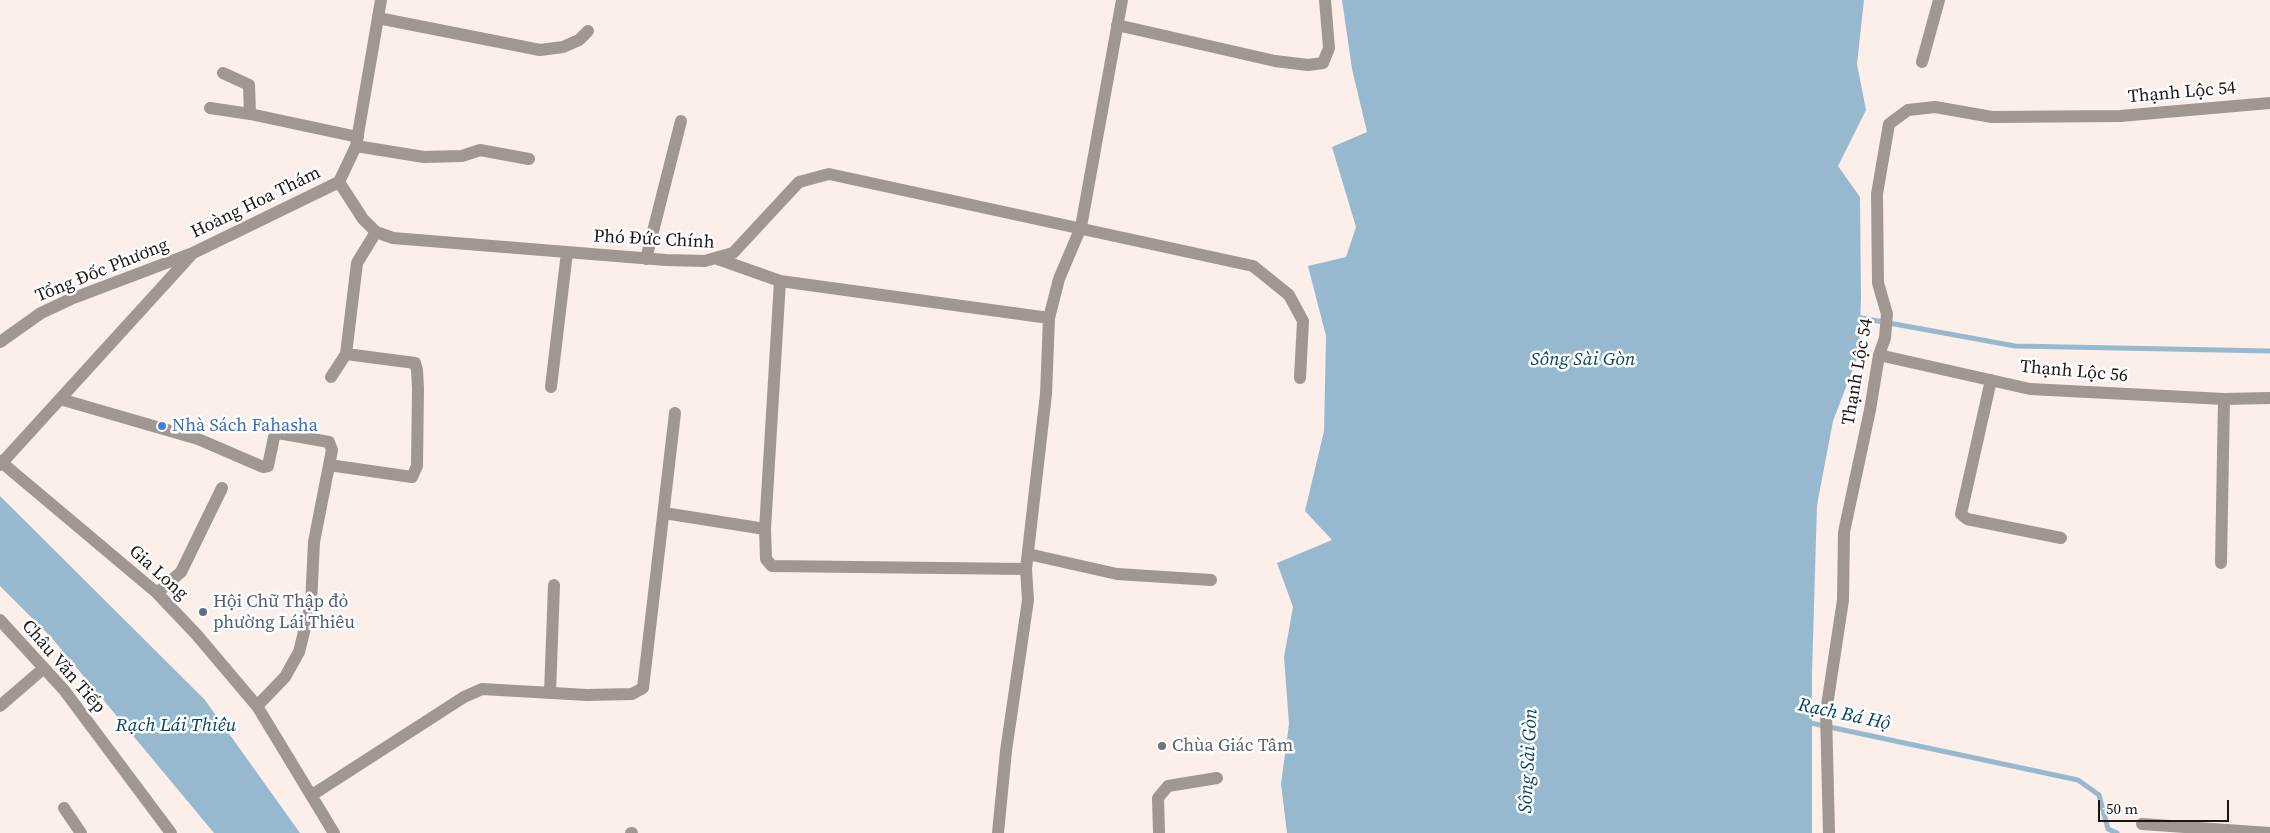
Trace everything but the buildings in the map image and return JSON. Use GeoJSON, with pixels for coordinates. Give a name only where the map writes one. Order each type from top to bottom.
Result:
{"type":"FeatureCollection","features":[{"type":"Feature","properties":{"kind":"street","name":"Hoàng Hoa Thám"},"geometry":{"type":"LineString","coordinates":[[1,463],[193,253],[339,182],[357,142],[381,0]]}},
{"type":"Feature","properties":{"kind":"street"},"geometry":{"type":"LineString","coordinates":[[1117,25],[1275,61],[1308,65],[1322,63],[1329,48],[1325,0]]}},
{"type":"Feature","properties":{"kind":"street"},"geometry":{"type":"LineString","coordinates":[[1922,62],[1939,0]]}},
{"type":"Feature","properties":{"kind":"street"},"geometry":{"type":"LineString","coordinates":[[998,833],[1006,751],[1028,600],[1026,569],[1046,394],[1049,318],[1059,279],[1081,228],[1121,4]]}},
{"type":"Feature","properties":{"kind":"street"},"geometry":{"type":"LineString","coordinates":[[378,18],[540,50],[563,47],[579,40],[588,31]]}},
{"type":"Feature","properties":{"kind":"street"},"geometry":{"type":"LineString","coordinates":[[223,72],[249,85],[250,114]]}},
{"type":"Feature","properties":{"kind":"street","name":"Thạnh Lộc 54"},"geometry":{"type":"LineString","coordinates":[[1829,833],[1826,714],[1843,600],[1844,532],[1870,410],[1879,355],[1885,334],[1887,314],[1878,283],[1877,194],[1889,124],[1908,110],[1935,107],[1992,117],[2120,116],[2270,103]]}},
{"type":"Feature","properties":{"kind":"street"},"geometry":{"type":"LineString","coordinates":[[210,108],[250,114],[357,142],[424,157],[462,156],[480,150],[529,159]]}},
{"type":"Feature","properties":{"kind":"street"},"geometry":{"type":"LineString","coordinates":[[646,259],[681,120]]}},
{"type":"Feature","properties":{"kind":"street"},"geometry":{"type":"LineString","coordinates":[[715,258],[733,253],[799,182],[829,174],[1253,266],[1289,295],[1303,321],[1300,378]]}},
{"type":"Feature","properties":{"kind":"street"},"geometry":{"type":"LineString","coordinates":[[331,377],[346,354],[357,263],[376,232],[364,219],[339,182]]}},
{"type":"Feature","properties":{"kind":"street","name":"Phó Đức Chính"},"geometry":{"type":"LineString","coordinates":[[376,232],[393,238],[646,259],[705,261],[715,258],[780,281],[1049,318]]}},
{"type":"Feature","properties":{"kind":"street"},"geometry":{"type":"LineString","coordinates":[[551,387],[567,252]]}},
{"type":"Feature","properties":{"kind":"street","name":"Tổng Đốc Phương"},"geometry":{"type":"LineString","coordinates":[[0,342],[40,313],[70,298],[193,253]]}},
{"type":"Feature","properties":{"kind":"street"},"geometry":{"type":"LineString","coordinates":[[780,281],[765,529],[766,559],[772,566],[1026,569]]}},
{"type":"Feature","properties":{"kind":"street"},"geometry":{"type":"LineString","coordinates":[[329,464],[412,476],[417,466],[418,388],[417,370],[414,363],[346,354]]}},
{"type":"Feature","properties":{"kind":"street","name":"Thạnh Lộc 56"},"geometry":{"type":"LineString","coordinates":[[1879,355],[2030,389],[2224,399],[2270,398]]}},
{"type":"Feature","properties":{"kind":"street"},"geometry":{"type":"LineString","coordinates":[[1991,380],[1961,514],[1967,519],[2061,538]]}},
{"type":"Feature","properties":{"kind":"street"},"geometry":{"type":"LineString","coordinates":[[60,399],[198,439],[263,467],[268,466],[274,437],[278,433],[329,442],[332,450],[314,542],[311,604],[299,652],[285,677],[257,706]]}},
{"type":"Feature","properties":{"kind":"street"},"geometry":{"type":"LineString","coordinates":[[2221,563],[2224,399]]}},
{"type":"Feature","properties":{"kind":"street"},"geometry":{"type":"LineString","coordinates":[[312,795],[464,697],[482,689],[550,693],[632,694],[643,688],[675,413]]}},
{"type":"Feature","properties":{"kind":"street","name":"Gia Long"},"geometry":{"type":"LineString","coordinates":[[1,463],[156,593],[196,634],[257,706],[334,833]]}},
{"type":"Feature","properties":{"kind":"street"},"geometry":{"type":"LineString","coordinates":[[156,593],[181,572],[222,488]]}},
{"type":"Feature","properties":{"kind":"street"},"geometry":{"type":"LineString","coordinates":[[664,513],[765,529]]}},
{"type":"Feature","properties":{"kind":"street"},"geometry":{"type":"LineString","coordinates":[[1028,554],[1117,574],[1211,580]]}},
{"type":"Feature","properties":{"kind":"street"},"geometry":{"type":"LineString","coordinates":[[550,693],[554,585]]}},
{"type":"Feature","properties":{"kind":"street","name":"Châu Văn Tiếp"},"geometry":{"type":"LineString","coordinates":[[0,620],[64,690],[171,833]]}},
{"type":"Feature","properties":{"kind":"street"},"geometry":{"type":"LineString","coordinates":[[0,706],[44,668]]}},
{"type":"Feature","properties":{"kind":"street"},"geometry":{"type":"LineString","coordinates":[[1159,833],[1158,798],[1168,786],[1217,778]]}},
{"type":"Feature","properties":{"kind":"street"},"geometry":{"type":"LineString","coordinates":[[64,808],[81,833]]}},
{"type":"Feature","properties":{"kind":"street"},"geometry":{"type":"LineString","coordinates":[[2142,824],[2270,833]]}},
{"type":"Feature","properties":{"kind":"water","name":"Sông Sài Gòn"},"geometry":{"type":"Polygon","coordinates":[[[1342,0],[1864,0],[1857,64],[1866,110],[1838,166],[1860,197],[1861,298],[1859,353],[1833,421],[1817,505],[1812,673],[1812,833],[1287,833],[1281,784],[1289,724],[1284,657],[1293,607],[1277,563],[1332,540],[1305,511],[1324,431],[1326,336],[1308,266],[1346,257],[1356,227],[1332,147],[1367,132],[1352,69],[1342,0]]]}},
{"type":"Feature","properties":{"kind":"water","name":"Rạch Lái Thiêu"},"geometry":{"type":"Polygon","coordinates":[[[0,496],[205,700],[300,833],[214,833],[51,637],[0,586],[0,496]]]}},
{"type":"Feature","properties":{"kind":"waterway"},"geometry":{"type":"LineString","coordinates":[[1856,317],[2015,346],[2270,351]]}},
{"type":"Feature","properties":{"kind":"waterway","name":"Rạch Bá Hộ"},"geometry":{"type":"LineString","coordinates":[[1806,722],[2078,780],[2099,795],[2108,829],[2117,833]]}},
{"type":"Feature","properties":{"kind":"place","name":"Nhà Sách Fahasha"},"geometry":{"type":"Point","coordinates":[162,426]}},
{"type":"Feature","properties":{"kind":"place","name":"Hội Chữ Thập đỏ phường Lái Thiêu"},"geometry":{"type":"Point","coordinates":[203,612]}},
{"type":"Feature","properties":{"kind":"place","name":"Chùa Giác Tâm"},"geometry":{"type":"Point","coordinates":[1162,746]}}]}
